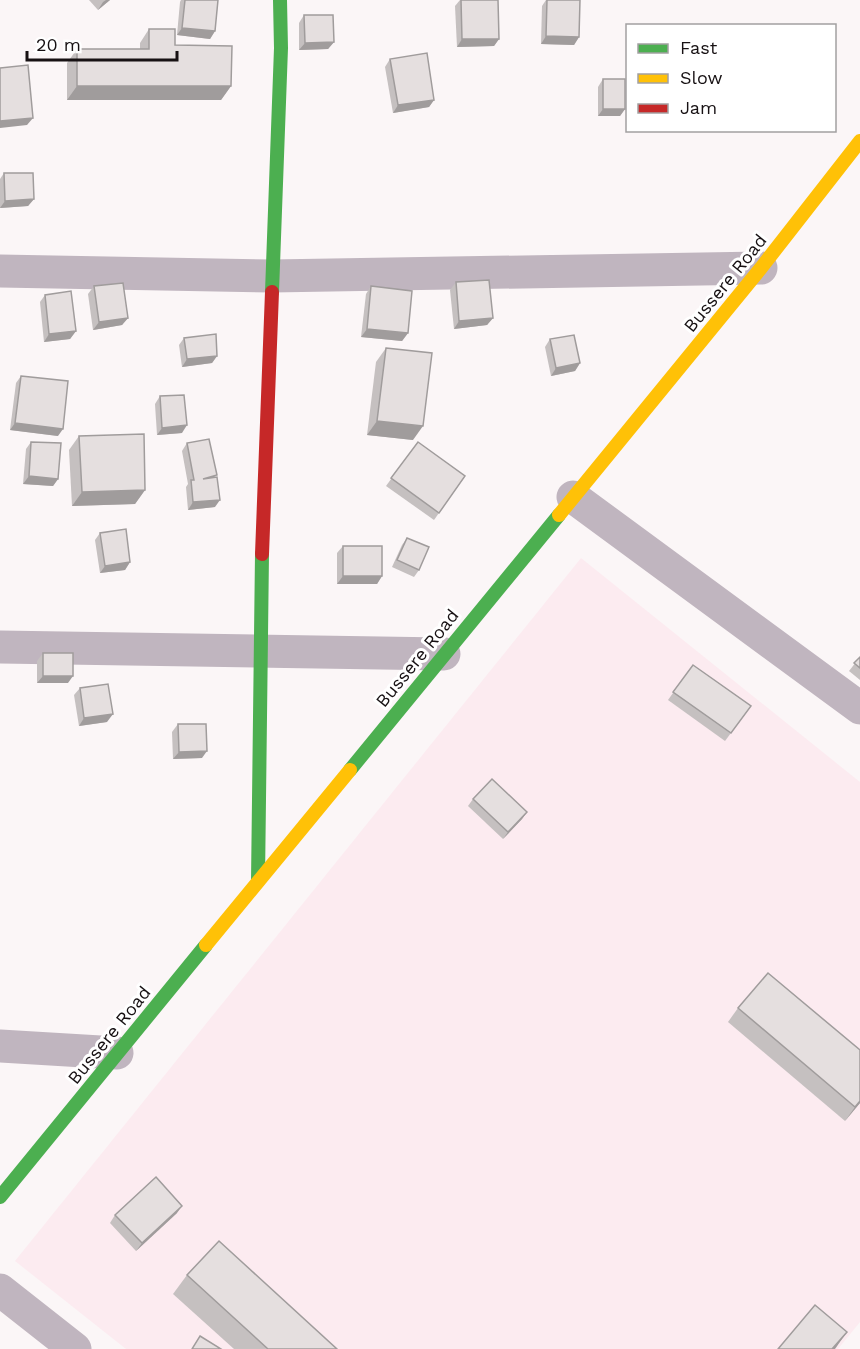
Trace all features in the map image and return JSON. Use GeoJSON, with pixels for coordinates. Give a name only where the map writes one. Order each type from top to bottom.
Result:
{"type":"FeatureCollection","features":[{"type":"Feature","properties":{"kind":"main road"},"geometry":{"type":"LineString","coordinates":[[258,881],[261,651],[281,48],[280,0]]}},
{"type":"Feature","properties":{"kind":"main road","name":"Bussere Road"},"geometry":{"type":"LineString","coordinates":[[0,1197],[761,268],[860,141]]}},
{"type":"Feature","properties":{"kind":"street"},"geometry":{"type":"LineString","coordinates":[[0,271],[272,276],[761,268]]}},
{"type":"Feature","properties":{"kind":"street"},"geometry":{"type":"LineString","coordinates":[[573,497],[860,708]]}},
{"type":"Feature","properties":{"kind":"street"},"geometry":{"type":"LineString","coordinates":[[0,647],[444,654]]}},
{"type":"Feature","properties":{"kind":"street"},"geometry":{"type":"LineString","coordinates":[[0,1046],[117,1053]]}},
{"type":"Feature","properties":{"kind":"street"},"geometry":{"type":"LineString","coordinates":[[0,1290],[75,1349]]}},
{"type":"Feature","properties":{"kind":"shaded area"},"geometry":{"type":"Polygon","coordinates":[[[581,558],[860,782],[860,1322],[838,1349],[126,1349],[15,1261],[581,558]]]}},
{"type":"Feature","properties":{"kind":"building"},"geometry":{"type":"Polygon","coordinates":[[[185,0],[218,0],[215,31],[182,28],[185,0]]]}},
{"type":"Feature","properties":{"kind":"building"},"geometry":{"type":"Polygon","coordinates":[[[461,0],[498,0],[499,39],[462,39],[461,0]]]}},
{"type":"Feature","properties":{"kind":"building"},"geometry":{"type":"Polygon","coordinates":[[[547,0],[580,0],[579,37],[546,36],[547,0]]]}},
{"type":"Feature","properties":{"kind":"building"},"geometry":{"type":"Polygon","coordinates":[[[304,15],[333,15],[334,42],[305,43],[304,15]]]}},
{"type":"Feature","properties":{"kind":"building"},"geometry":{"type":"Polygon","coordinates":[[[149,29],[175,29],[175,45],[232,46],[231,86],[77,86],[77,49],[149,49],[149,29]]]}},
{"type":"Feature","properties":{"kind":"building"},"geometry":{"type":"Polygon","coordinates":[[[427,53],[434,100],[398,105],[390,59],[427,53]]]}},
{"type":"Feature","properties":{"kind":"building"},"geometry":{"type":"Polygon","coordinates":[[[28,65],[33,118],[0,121],[0,68],[28,65]]]}},
{"type":"Feature","properties":{"kind":"building"},"geometry":{"type":"Polygon","coordinates":[[[603,79],[625,79],[625,109],[603,109],[603,79]]]}},
{"type":"Feature","properties":{"kind":"building"},"geometry":{"type":"Polygon","coordinates":[[[4,173],[33,173],[34,199],[5,201],[4,173]]]}},
{"type":"Feature","properties":{"kind":"building"},"geometry":{"type":"Polygon","coordinates":[[[489,280],[493,318],[459,321],[456,282],[489,280]]]}},
{"type":"Feature","properties":{"kind":"building"},"geometry":{"type":"Polygon","coordinates":[[[123,283],[128,318],[99,322],[94,286],[123,283]]]}},
{"type":"Feature","properties":{"kind":"building"},"geometry":{"type":"Polygon","coordinates":[[[371,286],[412,291],[408,333],[367,329],[371,286]]]}},
{"type":"Feature","properties":{"kind":"building"},"geometry":{"type":"Polygon","coordinates":[[[71,291],[76,331],[49,334],[45,295],[71,291]]]}},
{"type":"Feature","properties":{"kind":"building"},"geometry":{"type":"Polygon","coordinates":[[[216,334],[217,356],[187,359],[184,338],[216,334]]]}},
{"type":"Feature","properties":{"kind":"building"},"geometry":{"type":"Polygon","coordinates":[[[574,335],[580,363],[556,368],[550,339],[574,335]]]}},
{"type":"Feature","properties":{"kind":"building"},"geometry":{"type":"Polygon","coordinates":[[[386,348],[432,353],[423,426],[377,421],[386,348]]]}},
{"type":"Feature","properties":{"kind":"building"},"geometry":{"type":"Polygon","coordinates":[[[21,376],[68,381],[63,429],[15,423],[21,376]]]}},
{"type":"Feature","properties":{"kind":"building"},"geometry":{"type":"Polygon","coordinates":[[[184,395],[187,425],[162,428],[160,396],[184,395]]]}},
{"type":"Feature","properties":{"kind":"building"},"geometry":{"type":"Polygon","coordinates":[[[144,434],[145,490],[82,492],[79,436],[144,434]]]}},
{"type":"Feature","properties":{"kind":"building"},"geometry":{"type":"Polygon","coordinates":[[[209,439],[217,475],[203,479],[217,477],[220,500],[193,502],[191,480],[194,480],[187,443],[209,439]]]}},
{"type":"Feature","properties":{"kind":"building"},"geometry":{"type":"Polygon","coordinates":[[[31,442],[61,443],[58,479],[29,476],[31,442]]]}},
{"type":"Feature","properties":{"kind":"building"},"geometry":{"type":"Polygon","coordinates":[[[418,442],[465,476],[439,513],[391,478],[418,442]]]}},
{"type":"Feature","properties":{"kind":"building"},"geometry":{"type":"Polygon","coordinates":[[[126,529],[130,562],[105,566],[100,533],[126,529]]]}},
{"type":"Feature","properties":{"kind":"building"},"geometry":{"type":"Polygon","coordinates":[[[407,538],[429,547],[419,570],[397,560],[407,538]]]}},
{"type":"Feature","properties":{"kind":"building"},"geometry":{"type":"Polygon","coordinates":[[[343,546],[382,546],[382,576],[343,576],[343,546]]]}},
{"type":"Feature","properties":{"kind":"building"},"geometry":{"type":"Polygon","coordinates":[[[43,653],[73,653],[73,676],[43,676],[43,653]]]}},
{"type":"Feature","properties":{"kind":"building"},"geometry":{"type":"Polygon","coordinates":[[[860,657],[860,668],[854,663],[860,657]]]}},
{"type":"Feature","properties":{"kind":"building"},"geometry":{"type":"Polygon","coordinates":[[[693,665],[751,706],[731,733],[673,692],[693,665]]]}},
{"type":"Feature","properties":{"kind":"building"},"geometry":{"type":"Polygon","coordinates":[[[108,684],[113,714],[84,718],[80,688],[108,684]]]}},
{"type":"Feature","properties":{"kind":"building"},"geometry":{"type":"Polygon","coordinates":[[[178,724],[206,724],[207,751],[179,752],[178,724]]]}},
{"type":"Feature","properties":{"kind":"building"},"geometry":{"type":"Polygon","coordinates":[[[492,779],[527,812],[508,832],[473,799],[492,779]]]}},
{"type":"Feature","properties":{"kind":"building"},"geometry":{"type":"Polygon","coordinates":[[[768,973],[860,1050],[860,1101],[855,1107],[738,1008],[768,973]]]}},
{"type":"Feature","properties":{"kind":"building"},"geometry":{"type":"Polygon","coordinates":[[[156,1177],[182,1206],[142,1243],[115,1215],[156,1177]]]}},
{"type":"Feature","properties":{"kind":"building"},"geometry":{"type":"Polygon","coordinates":[[[219,1241],[337,1349],[268,1349],[187,1275],[219,1241]]]}},
{"type":"Feature","properties":{"kind":"building"},"geometry":{"type":"Polygon","coordinates":[[[815,1305],[847,1332],[832,1349],[778,1349],[815,1305]]]}},
{"type":"Feature","properties":{"kind":"building"},"geometry":{"type":"Polygon","coordinates":[[[200,1336],[221,1349],[192,1349],[200,1336]]]}},
{"type":"Feature","properties":{"kind":"traffic: fast"},"geometry":{"type":"LineString","coordinates":[[272,292],[281,48],[280,0]]}},
{"type":"Feature","properties":{"kind":"traffic: fast"},"geometry":{"type":"LineString","coordinates":[[350,770],[559,515]]}},
{"type":"Feature","properties":{"kind":"traffic: fast"},"geometry":{"type":"LineString","coordinates":[[258,881],[262,554]]}},
{"type":"Feature","properties":{"kind":"traffic: fast"},"geometry":{"type":"LineString","coordinates":[[0,1197],[206,945]]}},
{"type":"Feature","properties":{"kind":"traffic: slow"},"geometry":{"type":"LineString","coordinates":[[559,515],[761,268],[860,141]]}},
{"type":"Feature","properties":{"kind":"traffic: slow"},"geometry":{"type":"LineString","coordinates":[[206,945],[350,770]]}},
{"type":"Feature","properties":{"kind":"traffic: jam"},"geometry":{"type":"LineString","coordinates":[[262,554],[272,292]]}}]}
